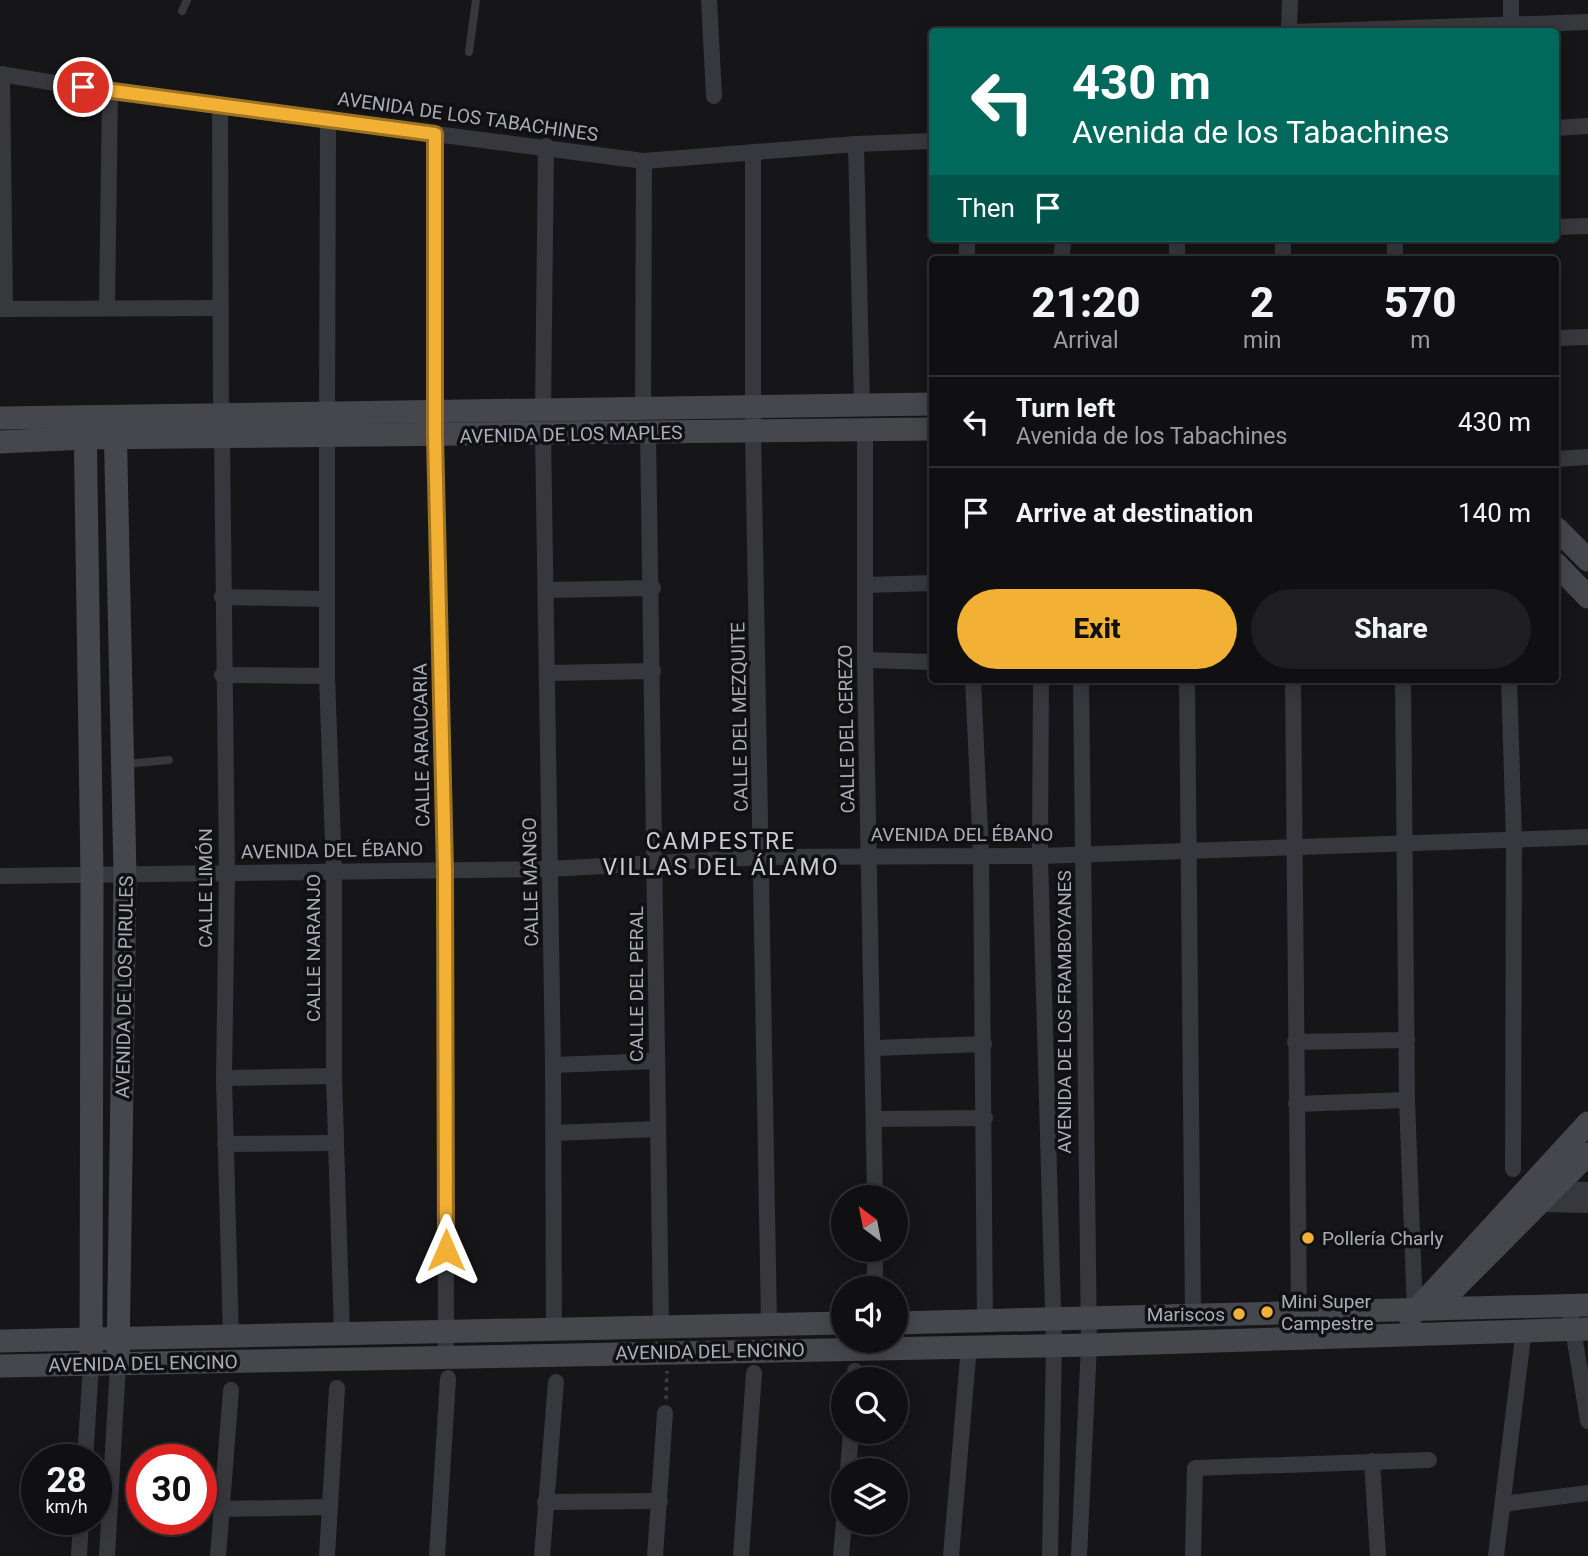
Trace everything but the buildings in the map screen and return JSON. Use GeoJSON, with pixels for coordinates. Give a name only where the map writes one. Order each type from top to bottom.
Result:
{"type":"FeatureCollection","features":[{"type":"Feature","properties":{"kind":"street"},"geometry":{"type":"LineString","coordinates":[[709,0],[714,96]]}},
{"type":"Feature","properties":{"kind":"street"},"geometry":{"type":"LineString","coordinates":[[1290,0],[1290,28]]}},
{"type":"Feature","properties":{"kind":"street"},"geometry":{"type":"LineString","coordinates":[[1511,0],[1511,26]]}},
{"type":"Feature","properties":{"kind":"street"},"geometry":{"type":"LineString","coordinates":[[1437,28],[1588,22]]}},
{"type":"Feature","properties":{"kind":"street"},"geometry":{"type":"LineString","coordinates":[[1,74],[2,309],[218,307]]}},
{"type":"Feature","properties":{"kind":"street","name":"AVENIDA DE LOS TABACHINES"},"geometry":{"type":"LineString","coordinates":[[1,74],[110,92],[546,146],[644,161],[856,144],[929,141]]}},
{"type":"Feature","properties":{"kind":"street"},"geometry":{"type":"LineString","coordinates":[[107,309],[110,92]]}},
{"type":"Feature","properties":{"kind":"street","name":"CALLE LIMÓN"},"geometry":{"type":"LineString","coordinates":[[220,106],[218,307],[227,873],[224,1078],[231,1338]]}},
{"type":"Feature","properties":{"kind":"street","name":"CALLE NARANJO"},"geometry":{"type":"LineString","coordinates":[[328,118],[326,599],[334,871],[335,1143],[342,1334]]}},
{"type":"Feature","properties":{"kind":"street"},"geometry":{"type":"LineString","coordinates":[[1559,128],[1588,126]]}},
{"type":"Feature","properties":{"kind":"street","name":"CALLE ARAUCARIA"},"geometry":{"type":"LineString","coordinates":[[435,134],[435,436],[445,870],[447,1367],[437,1556]]}},
{"type":"Feature","properties":{"kind":"street"},"geometry":{"type":"LineString","coordinates":[[856,144],[862,405]]}},
{"type":"Feature","properties":{"kind":"street","name":"CALLE MANGO"},"geometry":{"type":"LineString","coordinates":[[546,146],[543,423],[554,1133],[554,1329]]}},
{"type":"Feature","properties":{"kind":"street","name":"CALLE DEL MEZQUITE"},"geometry":{"type":"LineString","coordinates":[[753,152],[753,432],[763,857],[769,1323]]}},
{"type":"Feature","properties":{"kind":"street"},"geometry":{"type":"LineString","coordinates":[[643,408],[644,161]]}},
{"type":"Feature","properties":{"kind":"street"},"geometry":{"type":"LineString","coordinates":[[1559,227],[1588,226]]}},
{"type":"Feature","properties":{"kind":"street"},"geometry":{"type":"LineString","coordinates":[[1559,338],[1588,337]]}},
{"type":"Feature","properties":{"kind":"street","name":"AVENIDA DE LOS MAPLES"},"geometry":{"type":"LineString","coordinates":[[327,425],[435,436],[643,408],[929,404]]}},
{"type":"Feature","properties":{"kind":"street","name":"AVENIDA DE LOS MAPLES"},"geometry":{"type":"LineString","coordinates":[[0,418],[85,427],[221,427],[327,425],[436,411],[648,432],[929,429]]}},
{"type":"Feature","properties":{"kind":"street","name":"AVENIDA DE LOS MAPLES"},"geometry":{"type":"LineString","coordinates":[[0,442],[85,427]]}},
{"type":"Feature","properties":{"kind":"street","name":"AVENIDA DE LOS PIRULES"},"geometry":{"type":"LineString","coordinates":[[85,427],[92,875],[93,1340],[86,1444]]}},
{"type":"Feature","properties":{"kind":"street","name":"AVENIDA DE LOS PIRULES"},"geometry":{"type":"LineString","coordinates":[[107,1556],[120,1339],[125,876],[115,428]]}},
{"type":"Feature","properties":{"kind":"street","name":"CALLE DEL CEREZO"},"geometry":{"type":"LineString","coordinates":[[865,429],[865,660],[875,1185]]}},
{"type":"Feature","properties":{"kind":"street","name":"CALLE DEL PERAL"},"geometry":{"type":"LineString","coordinates":[[648,432],[653,588],[657,1129],[662,1326]]}},
{"type":"Feature","properties":{"kind":"street"},"geometry":{"type":"LineString","coordinates":[[1559,459],[1588,457]]}},
{"type":"Feature","properties":{"kind":"street"},"geometry":{"type":"LineString","coordinates":[[1559,531],[1588,560]]}},
{"type":"Feature","properties":{"kind":"street"},"geometry":{"type":"LineString","coordinates":[[1559,567],[1588,597]]}},
{"type":"Feature","properties":{"kind":"street"},"geometry":{"type":"LineString","coordinates":[[865,585],[929,583]]}},
{"type":"Feature","properties":{"kind":"street"},"geometry":{"type":"LineString","coordinates":[[547,590],[653,588]]}},
{"type":"Feature","properties":{"kind":"street"},"geometry":{"type":"LineString","coordinates":[[222,597],[326,599]]}},
{"type":"Feature","properties":{"kind":"street"},"geometry":{"type":"LineString","coordinates":[[865,660],[929,662]]}},
{"type":"Feature","properties":{"kind":"street"},"geometry":{"type":"LineString","coordinates":[[548,673],[653,671]]}},
{"type":"Feature","properties":{"kind":"street"},"geometry":{"type":"LineString","coordinates":[[222,675],[327,676]]}},
{"type":"Feature","properties":{"kind":"street"},"geometry":{"type":"LineString","coordinates":[[973,683],[981,854],[985,1322]]}},
{"type":"Feature","properties":{"kind":"street","name":"AVENIDA DE LOS FRAMBOYANES"},"geometry":{"type":"LineString","coordinates":[[1041,683],[1040,856],[1054,1345],[1050,1556]]}},
{"type":"Feature","properties":{"kind":"street","name":"AVENIDA DE LOS FRAMBOYANES"},"geometry":{"type":"LineString","coordinates":[[1079,1556],[1089,1345],[1081,683]]}},
{"type":"Feature","properties":{"kind":"street"},"geometry":{"type":"LineString","coordinates":[[1187,683],[1191,850],[1193,1316]]}},
{"type":"Feature","properties":{"kind":"street"},"geometry":{"type":"LineString","coordinates":[[1293,683],[1299,1315]]}},
{"type":"Feature","properties":{"kind":"street"},"geometry":{"type":"LineString","coordinates":[[1403,683],[1407,1100],[1414,1323]]}},
{"type":"Feature","properties":{"kind":"street"},"geometry":{"type":"LineString","coordinates":[[1509,683],[1514,840],[1513,1169]]}},
{"type":"Feature","properties":{"kind":"street","name":"AVENIDA DEL ÉBANO"},"geometry":{"type":"LineString","coordinates":[[0,876],[550,869],[763,857],[981,854],[1040,856],[1085,852],[1588,837]]}},
{"type":"Feature","properties":{"kind":"street"},"geometry":{"type":"LineString","coordinates":[[1295,1042],[1407,1040]]}},
{"type":"Feature","properties":{"kind":"street"},"geometry":{"type":"LineString","coordinates":[[874,1048],[984,1044]]}},
{"type":"Feature","properties":{"kind":"street"},"geometry":{"type":"LineString","coordinates":[[553,1065],[657,1061]]}},
{"type":"Feature","properties":{"kind":"street"},"geometry":{"type":"LineString","coordinates":[[224,1078],[334,1076]]}},
{"type":"Feature","properties":{"kind":"street"},"geometry":{"type":"LineString","coordinates":[[1296,1104],[1407,1100]]}},
{"type":"Feature","properties":{"kind":"street"},"geometry":{"type":"LineString","coordinates":[[875,1119],[985,1118]]}},
{"type":"Feature","properties":{"kind":"street"},"geometry":{"type":"LineString","coordinates":[[1414,1323],[1588,1123]]}},
{"type":"Feature","properties":{"kind":"street"},"geometry":{"type":"LineString","coordinates":[[554,1133],[657,1129]]}},
{"type":"Feature","properties":{"kind":"street"},"geometry":{"type":"LineString","coordinates":[[225,1143],[335,1143]]}},
{"type":"Feature","properties":{"kind":"street"},"geometry":{"type":"LineString","coordinates":[[1414,1323],[1547,1197],[1588,1154]]}},
{"type":"Feature","properties":{"kind":"street"},"geometry":{"type":"LineString","coordinates":[[1547,1197],[1588,1190]]}},
{"type":"Feature","properties":{"kind":"street"},"geometry":{"type":"LineString","coordinates":[[1547,1197],[1588,1205]]}},
{"type":"Feature","properties":{"kind":"street"},"geometry":{"type":"LineString","coordinates":[[1579,1305],[1588,1421]]}},
{"type":"Feature","properties":{"kind":"street","name":"AVENIDA DEL ENCINO"},"geometry":{"type":"LineString","coordinates":[[0,1366],[118,1364],[447,1367],[667,1352],[1089,1345],[1414,1323],[1579,1305]]}},
{"type":"Feature","properties":{"kind":"street","name":"AVENIDA DEL ENCINO"},"geometry":{"type":"LineString","coordinates":[[908,1323],[1299,1315],[1524,1329],[1581,1329]]}},
{"type":"Feature","properties":{"kind":"street","name":"AVENIDA DEL ENCINO"},"geometry":{"type":"LineString","coordinates":[[0,1341],[831,1323]]}},
{"type":"Feature","properties":{"kind":"street"},"geometry":{"type":"LineString","coordinates":[[1496,1556],[1524,1329]]}},
{"type":"Feature","properties":{"kind":"street"},"geometry":{"type":"LineString","coordinates":[[951,1556],[968,1358]]}},
{"type":"Feature","properties":{"kind":"street"},"geometry":{"type":"LineString","coordinates":[[741,1556],[754,1373]]}},
{"type":"Feature","properties":{"kind":"street"},"geometry":{"type":"LineString","coordinates":[[542,1556],[556,1382]]}},
{"type":"Feature","properties":{"kind":"street"},"geometry":{"type":"LineString","coordinates":[[327,1556],[337,1388]]}},
{"type":"Feature","properties":{"kind":"street"},"geometry":{"type":"LineString","coordinates":[[218,1556],[231,1390]]}},
{"type":"Feature","properties":{"kind":"street"},"geometry":{"type":"LineString","coordinates":[[655,1556],[665,1413]]}},
{"type":"Feature","properties":{"kind":"street"},"geometry":{"type":"LineString","coordinates":[[1193,1556],[1195,1468],[1429,1460]]}},
{"type":"Feature","properties":{"kind":"street"},"geometry":{"type":"LineString","coordinates":[[1372,1461],[1378,1556]]}},
{"type":"Feature","properties":{"kind":"street"},"geometry":{"type":"LineString","coordinates":[[1503,1504],[1588,1493]]}},
{"type":"Feature","properties":{"kind":"street"},"geometry":{"type":"LineString","coordinates":[[545,1502],[660,1501]]}},
{"type":"Feature","properties":{"kind":"street"},"geometry":{"type":"LineString","coordinates":[[222,1509],[330,1507]]}},
{"type":"Feature","properties":{"kind":"street"},"geometry":{"type":"LineString","coordinates":[[79,1556],[80,1535]]}},
{"type":"Feature","properties":{"kind":"street"},"geometry":{"type":"LineString","coordinates":[[841,1556],[843,1535]]}},
{"type":"Feature","properties":{"kind":"lane"},"geometry":{"type":"LineString","coordinates":[[182,11],[187,0]]}},
{"type":"Feature","properties":{"kind":"lane"},"geometry":{"type":"LineString","coordinates":[[469,52],[476,0]]}},
{"type":"Feature","properties":{"kind":"lane"},"geometry":{"type":"LineString","coordinates":[[123,764],[169,760]]}},
{"type":"Feature","properties":{"kind":"path"},"geometry":{"type":"LineString","coordinates":[[665,1413],[667,1352]]}},
{"type":"Feature","properties":{"kind":"place","name":"Pollería Charly"},"geometry":{"type":"Point","coordinates":[1308,1238]}},
{"type":"Feature","properties":{"kind":"place","name":"Mini Super Campestre"},"geometry":{"type":"Point","coordinates":[1267,1312]}},
{"type":"Feature","properties":{"kind":"place","name":"Mariscos"},"geometry":{"type":"Point","coordinates":[1239,1314]}},
{"type":"Feature","properties":{"kind":"district","name":"CAMPESTRE VILLAS DEL ÁLAMO"},"geometry":{"type":"Point","coordinates":[721,854]}},
{"type":"Feature","properties":{"kind":"route"},"geometry":{"type":"LineString","coordinates":[[83,87],[435,134],[435,436],[445,870],[446,1250]]}}]}
